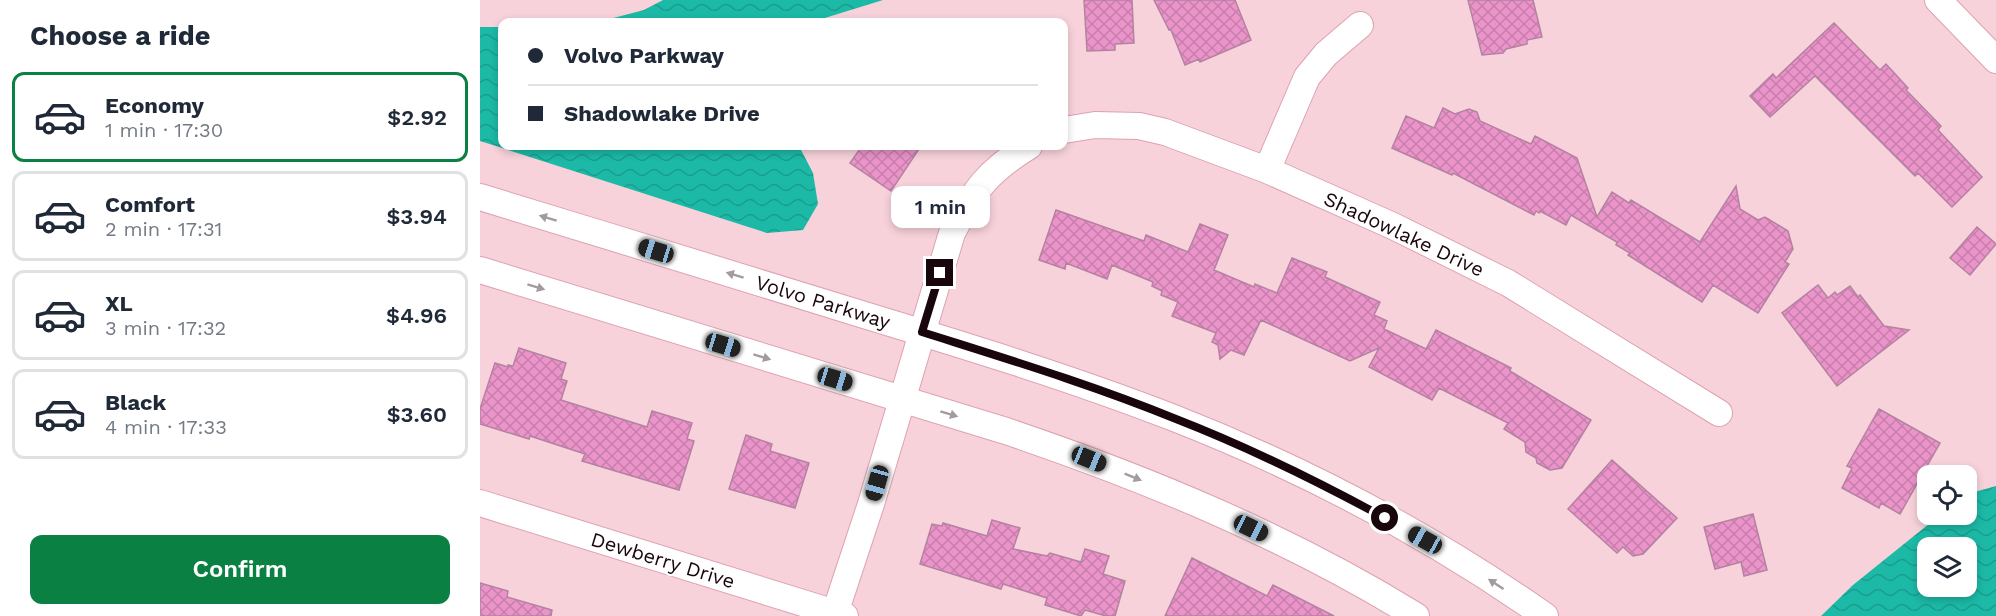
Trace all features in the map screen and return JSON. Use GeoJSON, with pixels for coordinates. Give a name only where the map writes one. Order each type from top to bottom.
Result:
{"type":"FeatureCollection","features":[{"type":"Feature","properties":{"kind":"street"},"geometry":{"type":"LineString","coordinates":[[1938,0],[1996,60]]}},
{"type":"Feature","properties":{"kind":"street"},"geometry":{"type":"LineString","coordinates":[[1267,170],[1307,76],[1326,54],[1360,25]]}},
{"type":"Feature","properties":{"kind":"street","name":"Shadowlake Drive"},"geometry":{"type":"LineString","coordinates":[[1068,129],[1095,125],[1139,126],[1165,132],[1267,170],[1393,226],[1508,284],[1719,413]]}},
{"type":"Feature","properties":{"kind":"street"},"geometry":{"type":"LineString","coordinates":[[838,615],[952,233],[967,204],[983,181],[1007,159],[1022,150]]}},
{"type":"Feature","properties":{"kind":"street","name":"Volvo Parkway"},"geometry":{"type":"LineString","coordinates":[[480,197],[922,332],[1175,418],[1305,477],[1425,540],[1545,616]]}},
{"type":"Feature","properties":{"kind":"street"},"geometry":{"type":"LineString","coordinates":[[480,270],[902,399],[1089,459],[1211,508],[1332,569],[1416,616]]}},
{"type":"Feature","properties":{"kind":"street","name":"Dewberry Drive"},"geometry":{"type":"LineString","coordinates":[[480,503],[838,615]]}},
{"type":"Feature","properties":{"kind":"water"},"geometry":{"type":"Polygon","coordinates":[[[663,0],[883,0],[825,18],[613,18],[644,10],[663,0]]]}},
{"type":"Feature","properties":{"kind":"water"},"geometry":{"type":"Polygon","coordinates":[[[480,27],[498,27],[498,147],[480,141],[480,27]]]}},
{"type":"Feature","properties":{"kind":"water"},"geometry":{"type":"Polygon","coordinates":[[[508,150],[801,150],[813,173],[818,204],[803,230],[767,233],[508,150]]]}},
{"type":"Feature","properties":{"kind":"water"},"geometry":{"type":"Polygon","coordinates":[[[1996,486],[1996,616],[1821,616],[1853,585],[1928,525],[1977,525],[1977,491],[1996,486]]]}},
{"type":"Feature","properties":{"kind":"building"},"geometry":{"type":"Polygon","coordinates":[[[1084,0],[1132,0],[1134,43],[1115,44],[1115,50],[1087,51],[1084,0]]]}},
{"type":"Feature","properties":{"kind":"building"},"geometry":{"type":"Polygon","coordinates":[[[1154,0],[1235,0],[1251,40],[1200,62],[1199,59],[1185,65],[1171,30],[1154,0]]]}},
{"type":"Feature","properties":{"kind":"building"},"geometry":{"type":"Polygon","coordinates":[[[1468,0],[1533,0],[1542,37],[1527,40],[1527,44],[1506,49],[1503,53],[1482,55],[1468,0]]]}},
{"type":"Feature","properties":{"kind":"building"},"geometry":{"type":"Polygon","coordinates":[[[1834,23],[1880,70],[1886,64],[1908,88],[1906,90],[1941,126],[1938,130],[1982,177],[1952,207],[1918,173],[1915,176],[1815,76],[1770,117],[1750,96],[1773,74],[1776,78],[1834,23]]]}},
{"type":"Feature","properties":{"kind":"building"},"geometry":{"type":"Polygon","coordinates":[[[1443,108],[1455,114],[1469,109],[1477,112],[1480,121],[1531,144],[1535,136],[1577,158],[1597,217],[1612,192],[1629,203],[1631,200],[1700,242],[1736,186],[1740,209],[1758,220],[1765,217],[1788,231],[1793,249],[1785,262],[1789,264],[1758,313],[1713,285],[1702,302],[1628,255],[1630,253],[1616,245],[1617,242],[1571,215],[1566,225],[1540,211],[1539,213],[1536,211],[1534,215],[1453,173],[1452,175],[1392,148],[1406,116],[1434,128],[1443,108]]]}},
{"type":"Feature","properties":{"kind":"building"},"geometry":{"type":"Polygon","coordinates":[[[859,150],[918,150],[891,191],[850,163],[859,150]]]}},
{"type":"Feature","properties":{"kind":"building"},"geometry":{"type":"Polygon","coordinates":[[[1056,210],[1144,241],[1146,235],[1188,252],[1200,224],[1228,235],[1214,270],[1254,287],[1255,284],[1277,293],[1292,258],[1327,272],[1325,277],[1380,302],[1374,315],[1387,321],[1384,329],[1426,349],[1436,330],[1511,368],[1510,371],[1591,420],[1562,468],[1550,470],[1537,463],[1536,458],[1526,452],[1525,442],[1504,429],[1508,423],[1439,388],[1432,400],[1369,367],[1379,348],[1350,361],[1261,320],[1244,355],[1231,350],[1220,359],[1218,345],[1212,342],[1216,333],[1172,316],[1178,302],[1161,295],[1162,291],[1152,286],[1153,282],[1112,265],[1107,279],[1066,263],[1065,269],[1039,260],[1056,210]]]}},
{"type":"Feature","properties":{"kind":"building"},"geometry":{"type":"Polygon","coordinates":[[[1977,227],[1996,244],[1970,275],[1950,258],[1977,227]]]}},
{"type":"Feature","properties":{"kind":"building"},"geometry":{"type":"Polygon","coordinates":[[[1818,285],[1828,298],[1835,292],[1837,295],[1850,286],[1884,326],[1909,330],[1837,386],[1782,313],[1818,285]]]}},
{"type":"Feature","properties":{"kind":"building"},"geometry":{"type":"Polygon","coordinates":[[[519,348],[566,363],[561,379],[567,381],[561,400],[647,427],[652,411],[692,423],[687,439],[694,441],[679,490],[582,461],[585,454],[530,436],[529,439],[480,424],[480,409],[495,363],[508,367],[508,365],[513,366],[519,348]]]}},
{"type":"Feature","properties":{"kind":"building"},"geometry":{"type":"Polygon","coordinates":[[[1879,409],[1940,443],[1928,465],[1917,465],[1917,484],[1900,514],[1881,503],[1879,508],[1842,488],[1852,468],[1847,466],[1879,409]]]}},
{"type":"Feature","properties":{"kind":"building"},"geometry":{"type":"Polygon","coordinates":[[[746,435],[772,444],[770,451],[809,463],[795,508],[729,489],[746,435]]]}},
{"type":"Feature","properties":{"kind":"building"},"geometry":{"type":"Polygon","coordinates":[[[1612,460],[1677,518],[1643,554],[1633,556],[1623,547],[1617,553],[1568,509],[1612,460]]]}},
{"type":"Feature","properties":{"kind":"building"},"geometry":{"type":"Polygon","coordinates":[[[1753,514],[1767,570],[1744,576],[1741,562],[1715,569],[1704,527],[1753,514]]]}},
{"type":"Feature","properties":{"kind":"building"},"geometry":{"type":"Polygon","coordinates":[[[992,520],[1020,528],[1013,549],[1047,556],[1050,553],[1081,562],[1085,549],[1109,556],[1103,574],[1125,581],[1115,616],[1085,610],[1081,616],[1045,605],[1047,598],[1003,584],[1001,589],[920,564],[932,524],[942,526],[943,523],[987,536],[992,520]]]}},
{"type":"Feature","properties":{"kind":"building"},"geometry":{"type":"Polygon","coordinates":[[[1192,558],[1267,596],[1273,585],[1334,616],[1165,616],[1192,558]]]}},
{"type":"Feature","properties":{"kind":"building"},"geometry":{"type":"Polygon","coordinates":[[[480,583],[508,591],[507,597],[552,610],[551,616],[480,616],[480,583]]]}},
{"type":"Feature","properties":{"kind":"route"},"geometry":{"type":"LineString","coordinates":[[940,273],[922,332],[1175,418],[1295,472],[1385,518]]}}]}
